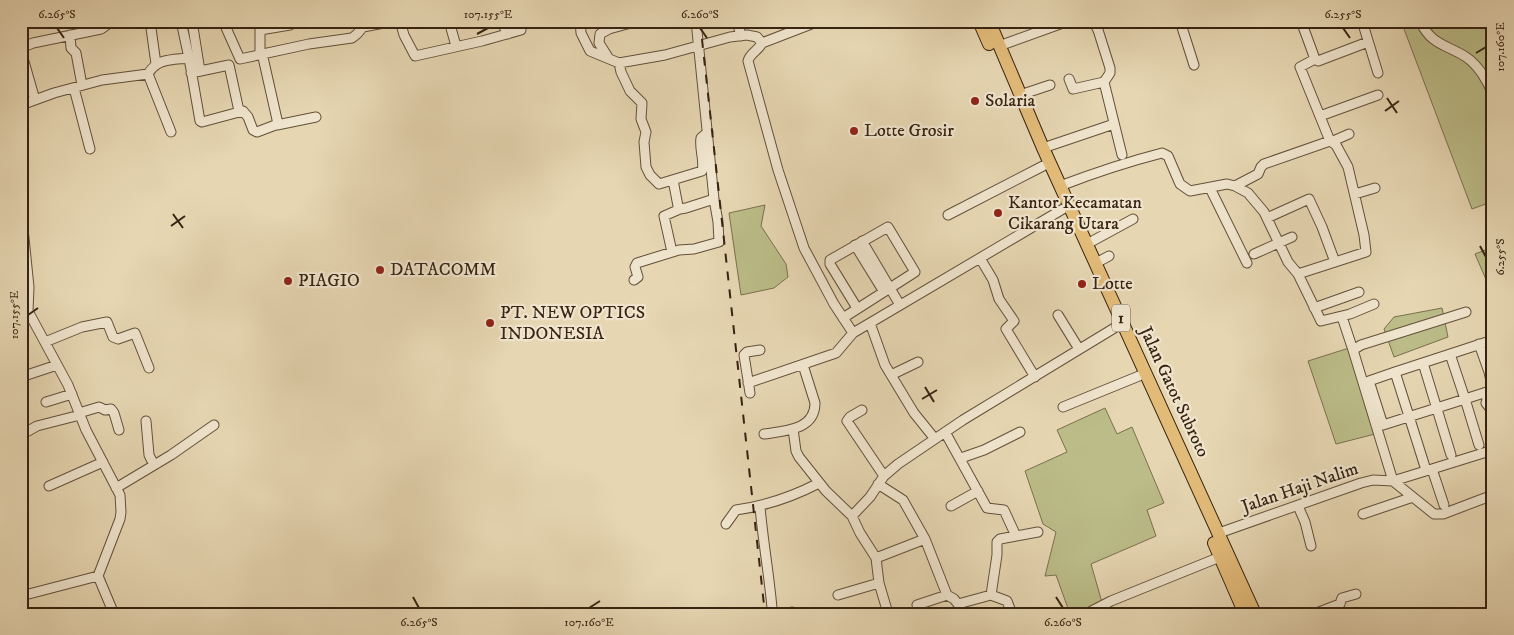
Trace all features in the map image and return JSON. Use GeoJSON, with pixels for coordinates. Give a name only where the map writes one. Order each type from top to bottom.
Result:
{"type":"FeatureCollection","features":[{"type":"Feature","properties":{"kind":"highway","name":"Jalan Gatot Subroto"},"geometry":{"type":"LineString","coordinates":[[979,21],[1245,614]]}},
{"type":"Feature","properties":{"kind":"highway","name":"Jalan Gatot Subroto"},"geometry":{"type":"LineString","coordinates":[[989,21],[1060,186],[1255,614]]}},
{"type":"Feature","properties":{"kind":"street"},"geometry":{"type":"LineString","coordinates":[[35,100],[21,50],[32,43],[101,29],[112,21]]}},
{"type":"Feature","properties":{"kind":"street"},"geometry":{"type":"LineString","coordinates":[[150,21],[156,64]]}},
{"type":"Feature","properties":{"kind":"street"},"geometry":{"type":"LineString","coordinates":[[181,21],[189,58],[196,72]]}},
{"type":"Feature","properties":{"kind":"street"},"geometry":{"type":"LineString","coordinates":[[192,21],[201,122],[239,111],[246,112],[254,131],[316,117]]}},
{"type":"Feature","properties":{"kind":"street"},"geometry":{"type":"LineString","coordinates":[[223,21],[240,59],[313,43],[352,38],[357,34],[360,25],[394,21]]}},
{"type":"Feature","properties":{"kind":"street"},"geometry":{"type":"LineString","coordinates":[[277,126],[277,118],[261,54],[260,30],[290,25],[292,21]]}},
{"type":"Feature","properties":{"kind":"street"},"geometry":{"type":"LineString","coordinates":[[400,21],[404,35],[415,56],[482,42],[521,30]]}},
{"type":"Feature","properties":{"kind":"street"},"geometry":{"type":"LineString","coordinates":[[450,21],[456,46]]}},
{"type":"Feature","properties":{"kind":"street"},"geometry":{"type":"LineString","coordinates":[[501,21],[508,34]]}},
{"type":"Feature","properties":{"kind":"street"},"geometry":{"type":"LineString","coordinates":[[580,21],[581,33],[590,51],[615,62],[666,55],[698,45],[741,36],[754,36],[759,38],[762,43]]}},
{"type":"Feature","properties":{"kind":"street"},"geometry":{"type":"LineString","coordinates":[[638,21],[609,29],[600,34],[599,44],[615,62],[630,91],[642,105],[641,118],[646,132],[644,156],[648,171],[658,184],[702,172],[704,164],[700,144],[701,138],[708,132]]}},
{"type":"Feature","properties":{"kind":"street"},"geometry":{"type":"LineString","coordinates":[[634,280],[638,277],[636,264],[672,252],[694,249],[719,242],[696,21]]}},
{"type":"Feature","properties":{"kind":"street"},"geometry":{"type":"LineString","coordinates":[[737,21],[741,36]]}},
{"type":"Feature","properties":{"kind":"street"},"geometry":{"type":"LineString","coordinates":[[819,21],[762,43],[748,61],[778,170],[806,254],[853,333]]}},
{"type":"Feature","properties":{"kind":"street"},"geometry":{"type":"LineString","coordinates":[[1069,79],[1071,87],[1074,89],[1104,82],[1110,73],[1100,34],[1093,21]]}},
{"type":"Feature","properties":{"kind":"street"},"geometry":{"type":"LineString","coordinates":[[1180,21],[1194,65]]}},
{"type":"Feature","properties":{"kind":"street"},"geometry":{"type":"LineString","coordinates":[[1301,21],[1315,59]]}},
{"type":"Feature","properties":{"kind":"street"},"geometry":{"type":"LineString","coordinates":[[1362,21],[1378,73]]}},
{"type":"Feature","properties":{"kind":"street"},"geometry":{"type":"LineString","coordinates":[[1420,21],[1430,37],[1442,46],[1466,57],[1475,66],[1485,78],[1493,95]]}},
{"type":"Feature","properties":{"kind":"street"},"geometry":{"type":"LineString","coordinates":[[999,46],[1060,24]]}},
{"type":"Feature","properties":{"kind":"street"},"geometry":{"type":"LineString","coordinates":[[70,35],[71,48],[76,52],[78,87],[90,149]]}},
{"type":"Feature","properties":{"kind":"street"},"geometry":{"type":"LineString","coordinates":[[1298,274],[1366,252],[1364,235],[1348,167],[1341,152],[1331,141],[1301,70],[1302,66],[1315,59],[1318,61],[1368,42]]}},
{"type":"Feature","properties":{"kind":"street"},"geometry":{"type":"LineString","coordinates":[[21,105],[114,78],[148,74],[156,64],[189,58]]}},
{"type":"Feature","properties":{"kind":"street"},"geometry":{"type":"LineString","coordinates":[[196,72],[229,65],[239,111]]}},
{"type":"Feature","properties":{"kind":"street"},"geometry":{"type":"LineString","coordinates":[[148,74],[171,132]]}},
{"type":"Feature","properties":{"kind":"street"},"geometry":{"type":"LineString","coordinates":[[1104,82],[1122,155]]}},
{"type":"Feature","properties":{"kind":"street"},"geometry":{"type":"LineString","coordinates":[[1020,95],[1050,85]]}},
{"type":"Feature","properties":{"kind":"street"},"geometry":{"type":"LineString","coordinates":[[1320,116],[1378,95]]}},
{"type":"Feature","properties":{"kind":"street"},"geometry":{"type":"LineString","coordinates":[[1043,148],[1114,124]]}},
{"type":"Feature","properties":{"kind":"street"},"geometry":{"type":"LineString","coordinates":[[1235,186],[1258,174],[1264,164],[1349,134]]}},
{"type":"Feature","properties":{"kind":"street"},"geometry":{"type":"LineString","coordinates":[[1060,186],[1092,173],[1162,153],[1168,156],[1177,178],[1190,191],[1227,184],[1248,193],[1267,218],[1288,262],[1298,274],[1322,321],[1342,317],[1374,304]]}},
{"type":"Feature","properties":{"kind":"street"},"geometry":{"type":"LineString","coordinates":[[948,215],[1043,166]]}},
{"type":"Feature","properties":{"kind":"street"},"geometry":{"type":"LineString","coordinates":[[673,180],[680,209]]}},
{"type":"Feature","properties":{"kind":"street"},"geometry":{"type":"LineString","coordinates":[[1210,188],[1247,263]]}},
{"type":"Feature","properties":{"kind":"street"},"geometry":{"type":"LineString","coordinates":[[1355,194],[1375,188]]}},
{"type":"Feature","properties":{"kind":"street"},"geometry":{"type":"LineString","coordinates":[[672,252],[664,216],[714,199]]}},
{"type":"Feature","properties":{"kind":"street"},"geometry":{"type":"LineString","coordinates":[[1267,218],[1309,199],[1336,262]]}},
{"type":"Feature","properties":{"kind":"street"},"geometry":{"type":"LineString","coordinates":[[21,209],[24,266],[29,294],[24,308],[45,342],[72,394],[86,430],[120,496],[121,512],[117,528],[106,550],[98,576],[114,614]]}},
{"type":"Feature","properties":{"kind":"street"},"geometry":{"type":"LineString","coordinates":[[748,382],[836,353],[853,333],[1063,210]]}},
{"type":"Feature","properties":{"kind":"street"},"geometry":{"type":"LineString","coordinates":[[1087,244],[1133,219]]}},
{"type":"Feature","properties":{"kind":"street"},"geometry":{"type":"LineString","coordinates":[[843,318],[915,272],[888,227],[829,261],[857,308]]}},
{"type":"Feature","properties":{"kind":"street"},"geometry":{"type":"LineString","coordinates":[[1254,254],[1292,237]]}},
{"type":"Feature","properties":{"kind":"street"},"geometry":{"type":"LineString","coordinates":[[858,243],[887,290],[900,305]]}},
{"type":"Feature","properties":{"kind":"street"},"geometry":{"type":"LineString","coordinates":[[1096,263],[1109,256]]}},
{"type":"Feature","properties":{"kind":"street"},"geometry":{"type":"LineString","coordinates":[[980,258],[993,280],[999,299],[1014,321],[1006,329],[1035,377]]}},
{"type":"Feature","properties":{"kind":"street"},"geometry":{"type":"LineString","coordinates":[[1314,308],[1359,292]]}},
{"type":"Feature","properties":{"kind":"street"},"geometry":{"type":"LineString","coordinates":[[1493,307],[1491,308],[1493,318]]}},
{"type":"Feature","properties":{"kind":"street"},"geometry":{"type":"LineString","coordinates":[[1353,350],[1361,345],[1466,312]]}},
{"type":"Feature","properties":{"kind":"street"},"geometry":{"type":"LineString","coordinates":[[1058,315],[1079,349]]}},
{"type":"Feature","properties":{"kind":"street"},"geometry":{"type":"LineString","coordinates":[[1342,317],[1393,481],[1432,513],[1439,515],[1492,491]]}},
{"type":"Feature","properties":{"kind":"street"},"geometry":{"type":"LineString","coordinates":[[45,342],[82,327],[106,322],[113,337],[118,339],[134,332],[149,368]]}},
{"type":"Feature","properties":{"kind":"street"},"geometry":{"type":"LineString","coordinates":[[870,323],[883,361],[914,413],[935,439]]}},
{"type":"Feature","properties":{"kind":"street"},"geometry":{"type":"LineString","coordinates":[[852,516],[870,497],[884,476],[935,439],[1116,327]]}},
{"type":"Feature","properties":{"kind":"street"},"geometry":{"type":"LineString","coordinates":[[1493,340],[1369,380],[1383,425],[1493,390]]}},
{"type":"Feature","properties":{"kind":"street"},"geometry":{"type":"LineString","coordinates":[[1480,344],[1491,371],[1493,390]]}},
{"type":"Feature","properties":{"kind":"street"},"geometry":{"type":"LineString","coordinates":[[750,393],[744,355],[746,352],[760,350]]}},
{"type":"Feature","properties":{"kind":"street"},"geometry":{"type":"LineString","coordinates":[[1450,354],[1480,445]]}},
{"type":"Feature","properties":{"kind":"street"},"geometry":{"type":"LineString","coordinates":[[891,375],[918,362]]}},
{"type":"Feature","properties":{"kind":"street"},"geometry":{"type":"LineString","coordinates":[[1423,363],[1452,455]]}},
{"type":"Feature","properties":{"kind":"street"},"geometry":{"type":"LineString","coordinates":[[21,376],[57,365]]}},
{"type":"Feature","properties":{"kind":"street"},"geometry":{"type":"LineString","coordinates":[[764,434],[793,429],[807,424],[816,406],[803,365]]}},
{"type":"Feature","properties":{"kind":"street"},"geometry":{"type":"LineString","coordinates":[[1395,372],[1429,470],[1444,505]]}},
{"type":"Feature","properties":{"kind":"street"},"geometry":{"type":"LineString","coordinates":[[1063,407],[1139,376]]}},
{"type":"Feature","properties":{"kind":"street"},"geometry":{"type":"LineString","coordinates":[[1493,390],[1488,395],[1486,403],[1493,412]]}},
{"type":"Feature","properties":{"kind":"street"},"geometry":{"type":"LineString","coordinates":[[46,402],[72,394]]}},
{"type":"Feature","properties":{"kind":"street"},"geometry":{"type":"LineString","coordinates":[[21,435],[37,426],[99,408],[111,409],[119,430]]}},
{"type":"Feature","properties":{"kind":"street"},"geometry":{"type":"LineString","coordinates":[[862,410],[847,421],[884,476]]}},
{"type":"Feature","properties":{"kind":"street"},"geometry":{"type":"LineString","coordinates":[[146,421],[149,455],[154,465]]}},
{"type":"Feature","properties":{"kind":"street"},"geometry":{"type":"LineString","coordinates":[[116,488],[214,425]]}},
{"type":"Feature","properties":{"kind":"street"},"geometry":{"type":"LineString","coordinates":[[793,429],[797,454],[819,483],[852,516],[876,558],[879,583],[887,610],[879,614]]}},
{"type":"Feature","properties":{"kind":"street"},"geometry":{"type":"LineString","coordinates":[[945,432],[987,508],[1004,510],[1016,536]]}},
{"type":"Feature","properties":{"kind":"street"},"geometry":{"type":"LineString","coordinates":[[960,458],[984,450],[1020,432]]}},
{"type":"Feature","properties":{"kind":"street","name":"Jalan Haji Nalim"},"geometry":{"type":"LineString","coordinates":[[1219,533],[1367,482],[1393,481],[1493,450]]}},
{"type":"Feature","properties":{"kind":"street"},"geometry":{"type":"LineString","coordinates":[[49,486],[103,462]]}},
{"type":"Feature","properties":{"kind":"street"},"geometry":{"type":"LineString","coordinates":[[726,524],[736,510],[760,507],[792,496],[819,483]]}},
{"type":"Feature","properties":{"kind":"street"},"geometry":{"type":"LineString","coordinates":[[878,484],[903,500],[926,539],[947,595],[959,609],[991,595],[1007,601],[1012,614]]}},
{"type":"Feature","properties":{"kind":"street"},"geometry":{"type":"LineString","coordinates":[[952,506],[978,490]]}},
{"type":"Feature","properties":{"kind":"street"},"geometry":{"type":"LineString","coordinates":[[1363,514],[1413,497]]}},
{"type":"Feature","properties":{"kind":"street"},"geometry":{"type":"LineString","coordinates":[[1298,506],[1305,522],[1310,546]]}},
{"type":"Feature","properties":{"kind":"street"},"geometry":{"type":"LineString","coordinates":[[760,507],[764,551],[769,571],[774,614]]}},
{"type":"Feature","properties":{"kind":"street"},"geometry":{"type":"LineString","coordinates":[[991,595],[997,542],[1000,539],[1038,532]]}},
{"type":"Feature","properties":{"kind":"street"},"geometry":{"type":"LineString","coordinates":[[876,558],[926,539]]}},
{"type":"Feature","properties":{"kind":"street"},"geometry":{"type":"LineString","coordinates":[[1086,614],[1111,601],[1220,557]]}},
{"type":"Feature","properties":{"kind":"street"},"geometry":{"type":"LineString","coordinates":[[21,596],[98,576]]}},
{"type":"Feature","properties":{"kind":"street"},"geometry":{"type":"LineString","coordinates":[[838,595],[879,583]]}},
{"type":"Feature","properties":{"kind":"street"},"geometry":{"type":"LineString","coordinates":[[1314,614],[1340,604],[1342,598],[1356,594]]}},
{"type":"Feature","properties":{"kind":"street"},"geometry":{"type":"LineString","coordinates":[[917,605],[947,595]]}},
{"type":"Feature","properties":{"kind":"green space"},"geometry":{"type":"Polygon","coordinates":[[[1401,21],[1493,21],[1493,205],[1491,202],[1472,209],[1401,21]]]}},
{"type":"Feature","properties":{"kind":"green space"},"geometry":{"type":"Polygon","coordinates":[[[765,205],[761,226],[786,264],[788,277],[774,288],[741,295],[729,213],[765,205]]]}},
{"type":"Feature","properties":{"kind":"green space"},"geometry":{"type":"Polygon","coordinates":[[[1493,247],[1493,290],[1491,291],[1475,254],[1493,247]]]}},
{"type":"Feature","properties":{"kind":"green space"},"geometry":{"type":"Polygon","coordinates":[[[1442,308],[1448,337],[1394,357],[1384,329],[1394,317],[1442,308]]]}},
{"type":"Feature","properties":{"kind":"green space"},"geometry":{"type":"Polygon","coordinates":[[[1349,348],[1379,433],[1336,444],[1308,361],[1349,348]]]}},
{"type":"Feature","properties":{"kind":"green space"},"geometry":{"type":"Polygon","coordinates":[[[1105,408],[1117,434],[1132,427],[1164,503],[1147,510],[1156,536],[1091,564],[1105,613],[1070,614],[1056,575],[1045,576],[1056,532],[1043,524],[1025,471],[1067,452],[1057,430],[1105,408]]]}},
{"type":"Feature","properties":{"kind":"railway"},"geometry":{"type":"LineString","coordinates":[[700,21],[765,614]]}},
{"type":"Feature","properties":{"kind":"place","name":"Solaria"},"geometry":{"type":"Point","coordinates":[975,101]}},
{"type":"Feature","properties":{"kind":"place","name":"Lotte Grosir"},"geometry":{"type":"Point","coordinates":[854,131]}},
{"type":"Feature","properties":{"kind":"place","name":"Kantor Kecamatan Cikarang Utara"},"geometry":{"type":"Point","coordinates":[998,213]}},
{"type":"Feature","properties":{"kind":"place","name":"DATACOMM"},"geometry":{"type":"Point","coordinates":[380,270]}},
{"type":"Feature","properties":{"kind":"place","name":"PIAGIO"},"geometry":{"type":"Point","coordinates":[288,281]}},
{"type":"Feature","properties":{"kind":"place","name":"Lotte"},"geometry":{"type":"Point","coordinates":[1082,284]}},
{"type":"Feature","properties":{"kind":"place","name":"PT. NEW OPTICS INDONESIA"},"geometry":{"type":"Point","coordinates":[490,323]}}]}
